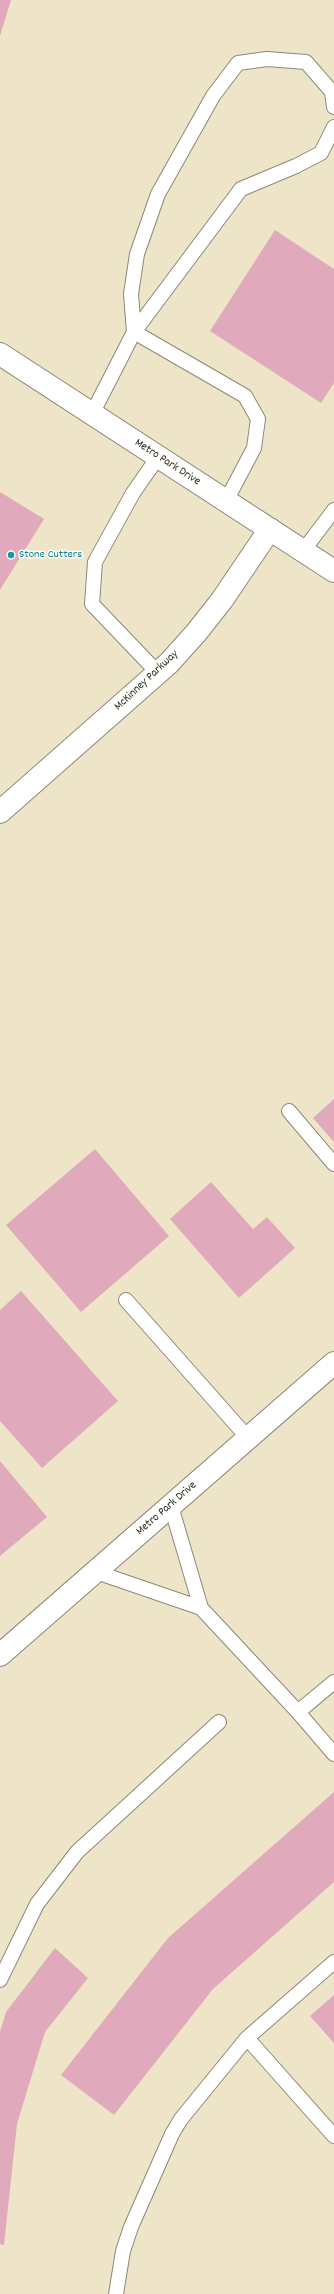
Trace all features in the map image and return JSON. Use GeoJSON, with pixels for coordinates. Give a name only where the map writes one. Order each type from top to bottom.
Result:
{"type":"FeatureCollection","features":[{"type":"Feature","properties":{"kind":"street","name":"Metro Park Drive"},"geometry":{"type":"LineString","coordinates":[[0,354],[334,571]]}},
{"type":"Feature","properties":{"kind":"street","name":"McKinney Parkway"},"geometry":{"type":"LineString","coordinates":[[0,812],[158,673],[196,633],[270,529]]}},
{"type":"Feature","properties":{"kind":"street","name":"Metro Park Drive"},"geometry":{"type":"LineString","coordinates":[[0,1655],[334,1363]]}},
{"type":"Feature","properties":{"kind":"lane"},"geometry":{"type":"LineString","coordinates":[[134,332],[131,294],[137,254],[158,194],[213,96],[238,63],[267,59],[306,62],[332,92],[334,107]]}},
{"type":"Feature","properties":{"kind":"lane"},"geometry":{"type":"LineString","coordinates":[[92,414],[134,332],[241,189],[296,166],[321,153],[334,127]]}},
{"type":"Feature","properties":{"kind":"lane"},"geometry":{"type":"LineString","coordinates":[[134,332],[245,396],[258,420],[254,448],[226,501]]}},
{"type":"Feature","properties":{"kind":"lane"},"geometry":{"type":"LineString","coordinates":[[158,457],[133,493],[95,562],[92,604],[158,673]]}},
{"type":"Feature","properties":{"kind":"lane"},"geometry":{"type":"LineString","coordinates":[[303,551],[334,510]]}},
{"type":"Feature","properties":{"kind":"lane"},"geometry":{"type":"LineString","coordinates":[[289,1111],[334,1164]]}},
{"type":"Feature","properties":{"kind":"lane"},"geometry":{"type":"LineString","coordinates":[[126,1300],[248,1438]]}},
{"type":"Feature","properties":{"kind":"lane"},"geometry":{"type":"LineString","coordinates":[[170,1506],[201,1608],[298,1712],[334,1754]]}},
{"type":"Feature","properties":{"kind":"lane"},"geometry":{"type":"LineString","coordinates":[[96,1572],[201,1608]]}},
{"type":"Feature","properties":{"kind":"lane"},"geometry":{"type":"LineString","coordinates":[[298,1712],[334,1682]]}},
{"type":"Feature","properties":{"kind":"lane"},"geometry":{"type":"LineString","coordinates":[[0,1980],[37,1904],[77,1852],[219,1722]]}},
{"type":"Feature","properties":{"kind":"lane"},"geometry":{"type":"LineString","coordinates":[[116,2294],[123,2251],[131,2227],[172,2134],[181,2119],[247,2038],[334,1962]]}},
{"type":"Feature","properties":{"kind":"lane"},"geometry":{"type":"LineString","coordinates":[[247,2038],[334,2136]]}},
{"type":"Feature","properties":{"kind":"building"},"geometry":{"type":"Polygon","coordinates":[[[0,0],[11,0],[0,36],[0,0]]]}},
{"type":"Feature","properties":{"kind":"building"},"geometry":{"type":"Polygon","coordinates":[[[275,230],[334,269],[334,383],[321,403],[210,331],[275,230]]]}},
{"type":"Feature","properties":{"kind":"building","name":"Stone Cutters"},"geometry":{"type":"Polygon","coordinates":[[[0,492],[44,519],[0,590],[0,492]]]}},
{"type":"Feature","properties":{"kind":"building"},"geometry":{"type":"Polygon","coordinates":[[[334,1099],[334,1142],[313,1118],[334,1099]]]}},
{"type":"Feature","properties":{"kind":"building"},"geometry":{"type":"Polygon","coordinates":[[[95,1149],[169,1236],[81,1312],[6,1225],[95,1149]]]}},
{"type":"Feature","properties":{"kind":"building"},"geometry":{"type":"Polygon","coordinates":[[[211,1182],[253,1229],[267,1217],[295,1248],[239,1298],[170,1219],[211,1182]]]}},
{"type":"Feature","properties":{"kind":"building"},"geometry":{"type":"Polygon","coordinates":[[[21,1291],[118,1401],[42,1468],[0,1421],[0,1310],[21,1291]]]}},
{"type":"Feature","properties":{"kind":"building"},"geometry":{"type":"Polygon","coordinates":[[[0,1461],[47,1517],[0,1556],[0,1461]]]}},
{"type":"Feature","properties":{"kind":"building"},"geometry":{"type":"Polygon","coordinates":[[[334,1792],[334,1882],[213,1989],[114,2115],[61,2075],[168,1938],[334,1792]]]}},
{"type":"Feature","properties":{"kind":"building"},"geometry":{"type":"Polygon","coordinates":[[[55,1948],[88,1978],[45,2032],[17,2124],[4,2245],[0,2244],[0,2032],[6,2012],[55,1948]]]}},
{"type":"Feature","properties":{"kind":"building"},"geometry":{"type":"Polygon","coordinates":[[[334,1995],[334,2043],[310,2016],[334,1995]]]}},
{"type":"Feature","properties":{"kind":"place","name":"Stone Cutters"},"geometry":{"type":"Point","coordinates":[11,555]}}]}
